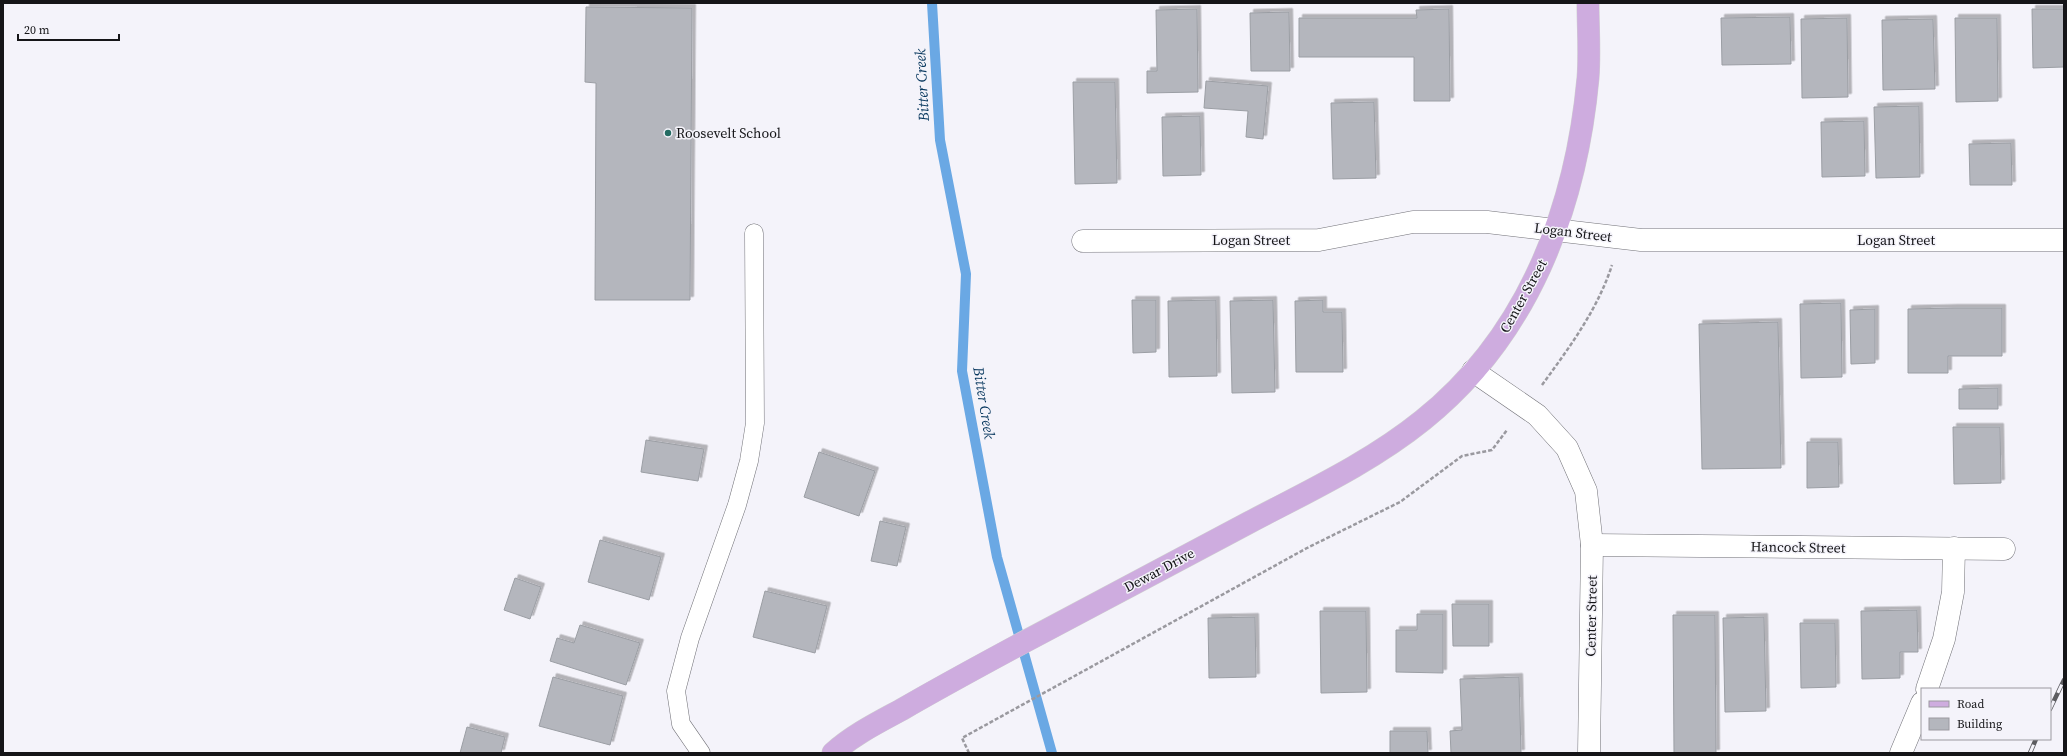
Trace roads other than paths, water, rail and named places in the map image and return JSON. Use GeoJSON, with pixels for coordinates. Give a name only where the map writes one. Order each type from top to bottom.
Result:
{"type":"FeatureCollection","features":[{"type":"Feature","properties":{"kind":"main road","name":"Center Street"},"geometry":{"type":"LineString","coordinates":[[1473,371],[1508,327],[1535,281],[1557,230],[1577,158],[1587,84],[1588,3]]}},
{"type":"Feature","properties":{"kind":"main road","name":"Dewar Drive"},"geometry":{"type":"LineString","coordinates":[[833,753],[849,740],[943,686],[1354,466],[1422,420],[1473,371]]}},
{"type":"Feature","properties":{"kind":"street","name":"Logan Street"},"geometry":{"type":"LineString","coordinates":[[1083,241],[1319,240],[1413,222],[1486,222],[1641,240],[2064,240]]}},
{"type":"Feature","properties":{"kind":"street","name":"Center Street"},"geometry":{"type":"LineString","coordinates":[[1473,371],[1537,415],[1567,448],[1586,491],[1592,545],[1589,753]]}},
{"type":"Feature","properties":{"kind":"street","name":"Hancock Street"},"geometry":{"type":"LineString","coordinates":[[1592,545],[2004,549]]}},
{"type":"Feature","properties":{"kind":"street"},"geometry":{"type":"LineString","coordinates":[[1927,688],[1944,639],[1953,592],[1954,548]]}},
{"type":"Feature","properties":{"kind":"street"},"geometry":{"type":"LineString","coordinates":[[1901,753],[1921,705]]}},
{"type":"Feature","properties":{"kind":"lane"},"geometry":{"type":"LineString","coordinates":[[701,753],[681,724],[676,691],[690,638],[737,506],[749,461],[755,423],[754,233]]}},
{"type":"Feature","properties":{"kind":"waterway","name":"Bitter Creek"},"geometry":{"type":"LineString","coordinates":[[932,3],[940,140],[966,274],[962,371],[997,557],[1052,753]]}},
{"type":"Feature","properties":{"kind":"railway"},"geometry":{"type":"LineString","coordinates":[[2051,707],[2064,680]]}},
{"type":"Feature","properties":{"kind":"railway"},"geometry":{"type":"LineString","coordinates":[[2030,753],[2036,740]]}},
{"type":"Feature","properties":{"kind":"place","name":"Roosevelt School"},"geometry":{"type":"Point","coordinates":[668,133]}}]}
